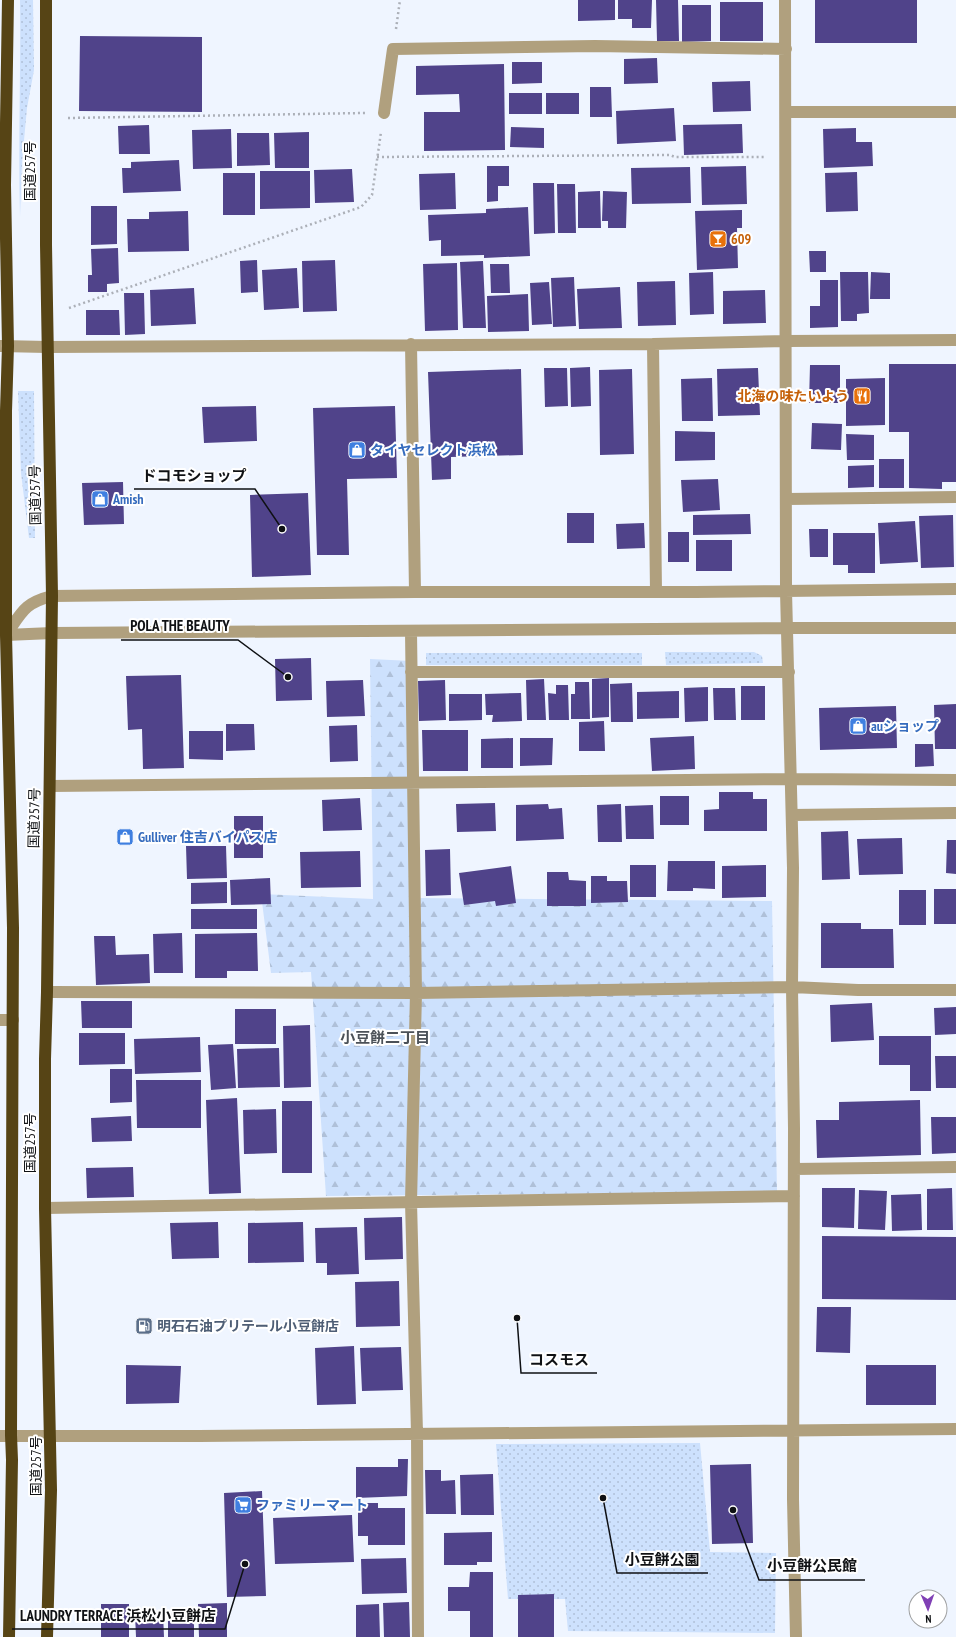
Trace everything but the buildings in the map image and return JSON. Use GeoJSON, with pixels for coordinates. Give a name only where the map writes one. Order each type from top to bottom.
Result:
{"type":"FeatureCollection","features":[{"type":"Feature","properties":{"kind":"highway","name":"国道257号"},"geometry":{"type":"LineString","coordinates":[[8,0],[3,185],[6,411],[3,504],[6,635],[5,773],[13,928],[13,1020],[5,1436],[12,1460],[8,1637]]}},
{"type":"Feature","properties":{"kind":"highway","name":"国道257号"},"geometry":{"type":"LineString","coordinates":[[46,0],[45,122],[47,347],[52,596],[45,1059],[46,1208],[51,1436],[47,1637]]}},
{"type":"Feature","properties":{"kind":"street"},"geometry":{"type":"LineString","coordinates":[[785,0],[787,341],[786,591],[792,815],[794,1169],[792,1499],[796,1637]]}},
{"type":"Feature","properties":{"kind":"street"},"geometry":{"type":"LineString","coordinates":[[384,112],[394,50],[595,46],[786,49]]}},
{"type":"Feature","properties":{"kind":"street"},"geometry":{"type":"LineString","coordinates":[[786,112],[956,112]]}},
{"type":"Feature","properties":{"kind":"street"},"geometry":{"type":"LineString","coordinates":[[4,346],[653,344],[787,341],[956,340]]}},
{"type":"Feature","properties":{"kind":"street"},"geometry":{"type":"LineString","coordinates":[[410,344],[415,592]]}},
{"type":"Feature","properties":{"kind":"street"},"geometry":{"type":"LineString","coordinates":[[653,344],[656,592]]}},
{"type":"Feature","properties":{"kind":"street"},"geometry":{"type":"LineString","coordinates":[[787,499],[956,497]]}},
{"type":"Feature","properties":{"kind":"street"},"geometry":{"type":"LineString","coordinates":[[6,635],[24,609],[37,600],[52,596],[956,589]]}},
{"type":"Feature","properties":{"kind":"street"},"geometry":{"type":"LineString","coordinates":[[6,635],[52,633],[956,628]]}},
{"type":"Feature","properties":{"kind":"street"},"geometry":{"type":"LineString","coordinates":[[411,632],[416,993],[411,1202],[417,1433],[418,1637]]}},
{"type":"Feature","properties":{"kind":"street"},"geometry":{"type":"LineString","coordinates":[[411,672],[789,672]]}},
{"type":"Feature","properties":{"kind":"street"},"geometry":{"type":"LineString","coordinates":[[50,786],[791,779],[956,780]]}},
{"type":"Feature","properties":{"kind":"street"},"geometry":{"type":"LineString","coordinates":[[792,815],[956,813]]}},
{"type":"Feature","properties":{"kind":"street"},"geometry":{"type":"LineString","coordinates":[[47,992],[416,993],[792,987],[858,990],[956,990]]}},
{"type":"Feature","properties":{"kind":"street"},"geometry":{"type":"LineString","coordinates":[[0,1020],[13,1020]]}},
{"type":"Feature","properties":{"kind":"street"},"geometry":{"type":"LineString","coordinates":[[794,1169],[956,1167]]}},
{"type":"Feature","properties":{"kind":"street"},"geometry":{"type":"LineString","coordinates":[[46,1208],[794,1196]]}},
{"type":"Feature","properties":{"kind":"street"},"geometry":{"type":"LineString","coordinates":[[5,1436],[956,1429]]}},
{"type":"Feature","properties":{"kind":"path"},"geometry":{"type":"LineString","coordinates":[[394,50],[400,0]]}},
{"type":"Feature","properties":{"kind":"path"},"geometry":{"type":"LineString","coordinates":[[68,118],[384,112],[372,195],[361,207],[69,308]]}},
{"type":"Feature","properties":{"kind":"path"},"geometry":{"type":"LineString","coordinates":[[377,156],[670,155],[675,157],[786,157]]}},
{"type":"Feature","properties":{"kind":"green space"},"geometry":{"type":"Polygon","coordinates":[[[20,0],[33,0],[34,70],[27,108],[22,162],[20,217],[19,163],[20,0]]]}},
{"type":"Feature","properties":{"kind":"green space"},"geometry":{"type":"Polygon","coordinates":[[[18,391],[34,391],[35,538],[29,538],[21,473],[18,391]]]}},
{"type":"Feature","properties":{"kind":"green space"},"geometry":{"type":"Polygon","coordinates":[[[665,652],[754,652],[762,656],[763,663],[666,665],[665,652]]]}},
{"type":"Feature","properties":{"kind":"green space"},"geometry":{"type":"Polygon","coordinates":[[[426,653],[642,653],[642,665],[426,665],[426,653]]]}},
{"type":"Feature","properties":{"kind":"green space"},"geometry":{"type":"Polygon","coordinates":[[[370,659],[412,661],[413,898],[772,901],[777,1192],[326,1196],[311,972],[271,973],[261,894],[373,899],[370,659]]]}},
{"type":"Feature","properties":{"kind":"green space"},"geometry":{"type":"Polygon","coordinates":[[[700,1443],[710,1552],[776,1553],[775,1633],[568,1631],[565,1599],[508,1599],[496,1444],[700,1443]]]}},
{"type":"Feature","properties":{"kind":"place","name":"609"},"geometry":{"type":"Point","coordinates":[718,239]}},
{"type":"Feature","properties":{"kind":"place","name":"北海の味たいよう"},"geometry":{"type":"Point","coordinates":[862,396]}},
{"type":"Feature","properties":{"kind":"place","name":"タイヤセレクト浜松"},"geometry":{"type":"Point","coordinates":[357,450]}},
{"type":"Feature","properties":{"kind":"place","name":"Amish"},"geometry":{"type":"Point","coordinates":[100,499]}},
{"type":"Feature","properties":{"kind":"place","name":"ドコモショップ"},"geometry":{"type":"Point","coordinates":[282,529]}},
{"type":"Feature","properties":{"kind":"place","name":"POLA THE BEAUTY"},"geometry":{"type":"Point","coordinates":[288,677]}},
{"type":"Feature","properties":{"kind":"place","name":"auショップ"},"geometry":{"type":"Point","coordinates":[858,726]}},
{"type":"Feature","properties":{"kind":"place","name":"Gulliver 住吉バイパス店"},"geometry":{"type":"Point","coordinates":[125,837]}},
{"type":"Feature","properties":{"kind":"place","name":"コスモス"},"geometry":{"type":"Point","coordinates":[517,1318]}},
{"type":"Feature","properties":{"kind":"place","name":"明石石油プリテール小豆餅店"},"geometry":{"type":"Point","coordinates":[144,1326]}},
{"type":"Feature","properties":{"kind":"place","name":"小豆餅公園"},"geometry":{"type":"Point","coordinates":[603,1498]}},
{"type":"Feature","properties":{"kind":"place","name":"ファミリーマート"},"geometry":{"type":"Point","coordinates":[243,1505]}},
{"type":"Feature","properties":{"kind":"place","name":"小豆餅公民館"},"geometry":{"type":"Point","coordinates":[733,1510]}},
{"type":"Feature","properties":{"kind":"place","name":"LAUNDRY TERRACE 浜松小豆餅店"},"geometry":{"type":"Point","coordinates":[245,1564]}},
{"type":"Feature","properties":{"kind":"district","name":"小豆餅二丁目"},"geometry":{"type":"Point","coordinates":[385,1038]}}]}
